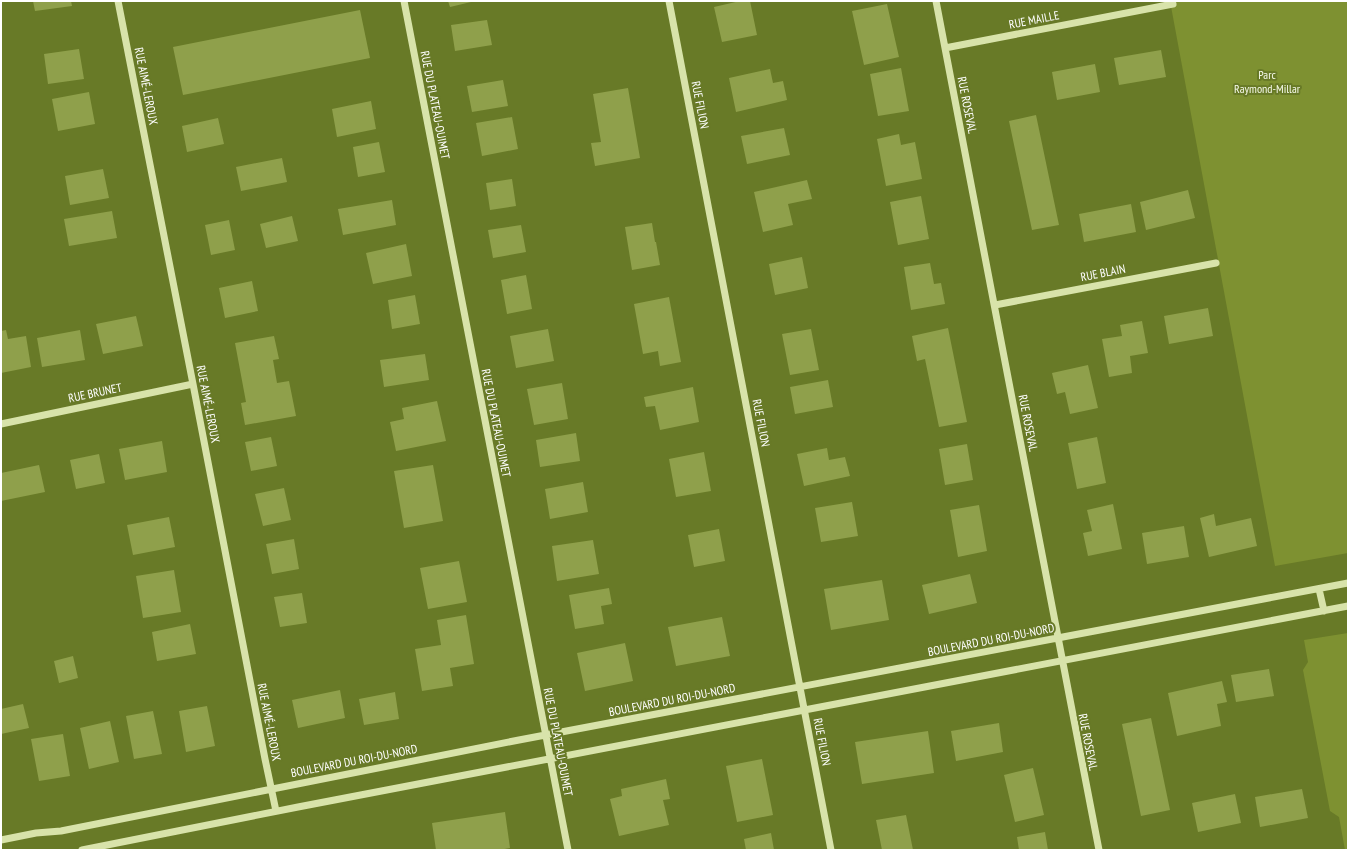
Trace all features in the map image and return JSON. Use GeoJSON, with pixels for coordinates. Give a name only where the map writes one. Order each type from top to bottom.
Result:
{"type":"FeatureCollection","features":[{"type":"Feature","properties":{"kind":"street","name":"RUE AIMÉ-LEROUX"},"geometry":{"type":"LineString","coordinates":[[118,1],[276,811]]}},
{"type":"Feature","properties":{"kind":"street","name":"RUE DU PLATEAU-OUIMET"},"geometry":{"type":"LineString","coordinates":[[404,1],[568,850]]}},
{"type":"Feature","properties":{"kind":"street","name":"RUE FILION"},"geometry":{"type":"LineString","coordinates":[[669,1],[831,850]]}},
{"type":"Feature","properties":{"kind":"street","name":"RUE ROSEVAL"},"geometry":{"type":"LineString","coordinates":[[936,1],[995,305],[1061,660],[1099,850]]}},
{"type":"Feature","properties":{"kind":"street","name":"RUE MAILLE"},"geometry":{"type":"LineString","coordinates":[[945,48],[1173,4]]}},
{"type":"Feature","properties":{"kind":"street","name":"RUE BLAIN"},"geometry":{"type":"LineString","coordinates":[[995,305],[1216,263]]}},
{"type":"Feature","properties":{"kind":"street","name":"RUE BRUNET"},"geometry":{"type":"LineString","coordinates":[[1,424],[193,384]]}},
{"type":"Feature","properties":{"kind":"street","name":"BOULEVARD DU ROI-DU-NORD"},"geometry":{"type":"LineString","coordinates":[[1,840],[36,833],[61,831],[546,735],[1348,583]]}},
{"type":"Feature","properties":{"kind":"street"},"geometry":{"type":"LineString","coordinates":[[1319,589],[1324,611]]}},
{"type":"Feature","properties":{"kind":"street"},"geometry":{"type":"LineString","coordinates":[[82,850],[550,758],[1348,606]]}},
{"type":"Feature","properties":{"kind":"green space","name":"Parc Raymond-Millar"},"geometry":{"type":"Polygon","coordinates":[[[1170,1],[1348,1],[1348,553],[1275,566],[1170,1]]]}},
{"type":"Feature","properties":{"kind":"green space"},"geometry":{"type":"Polygon","coordinates":[[[1348,633],[1348,850],[1345,850],[1339,817],[1330,811],[1303,670],[1308,662],[1304,640],[1348,633]]]}},
{"type":"Feature","properties":{"kind":"building"},"geometry":{"type":"Polygon","coordinates":[[[33,1],[71,1],[72,6],[35,11],[33,1]]]}},
{"type":"Feature","properties":{"kind":"building"},"geometry":{"type":"Polygon","coordinates":[[[448,1],[471,1],[471,2],[450,7],[448,1]]]}},
{"type":"Feature","properties":{"kind":"building"},"geometry":{"type":"Polygon","coordinates":[[[740,1],[750,1],[757,35],[722,42],[714,7],[740,1]]]}},
{"type":"Feature","properties":{"kind":"building"},"geometry":{"type":"Polygon","coordinates":[[[887,4],[899,57],[864,65],[852,11],[887,4]]]}},
{"type":"Feature","properties":{"kind":"building"},"geometry":{"type":"Polygon","coordinates":[[[360,10],[370,58],[183,95],[173,47],[360,10]]]}},
{"type":"Feature","properties":{"kind":"building"},"geometry":{"type":"Polygon","coordinates":[[[487,20],[492,45],[455,51],[451,25],[487,20]]]}},
{"type":"Feature","properties":{"kind":"building"},"geometry":{"type":"Polygon","coordinates":[[[79,49],[84,79],[48,84],[44,54],[79,49]]]}},
{"type":"Feature","properties":{"kind":"building"},"geometry":{"type":"Polygon","coordinates":[[[1161,50],[1166,77],[1119,85],[1114,58],[1161,50]]]}},
{"type":"Feature","properties":{"kind":"building"},"geometry":{"type":"Polygon","coordinates":[[[1095,64],[1100,92],[1057,100],[1052,72],[1095,64]]]}},
{"type":"Feature","properties":{"kind":"building"},"geometry":{"type":"Polygon","coordinates":[[[901,68],[909,111],[878,116],[870,74],[901,68]]]}},
{"type":"Feature","properties":{"kind":"building"},"geometry":{"type":"Polygon","coordinates":[[[770,69],[773,83],[783,81],[787,100],[736,112],[729,78],[770,69]]]}},
{"type":"Feature","properties":{"kind":"building"},"geometry":{"type":"Polygon","coordinates":[[[503,80],[508,106],[472,112],[467,86],[503,80]]]}},
{"type":"Feature","properties":{"kind":"building"},"geometry":{"type":"Polygon","coordinates":[[[628,88],[640,158],[595,166],[591,143],[601,142],[593,94],[628,88]]]}},
{"type":"Feature","properties":{"kind":"building"},"geometry":{"type":"Polygon","coordinates":[[[89,92],[95,124],[58,131],[52,99],[89,92]]]}},
{"type":"Feature","properties":{"kind":"building"},"geometry":{"type":"Polygon","coordinates":[[[371,101],[376,129],[337,137],[332,109],[371,101]]]}},
{"type":"Feature","properties":{"kind":"building"},"geometry":{"type":"Polygon","coordinates":[[[1036,115],[1059,225],[1032,230],[1009,121],[1036,115]]]}},
{"type":"Feature","properties":{"kind":"building"},"geometry":{"type":"Polygon","coordinates":[[[512,117],[518,149],[482,156],[476,123],[512,117]]]}},
{"type":"Feature","properties":{"kind":"building"},"geometry":{"type":"Polygon","coordinates":[[[218,118],[224,144],[187,152],[182,126],[218,118]]]}},
{"type":"Feature","properties":{"kind":"building"},"geometry":{"type":"Polygon","coordinates":[[[784,128],[790,155],[747,164],[741,136],[784,128]]]}},
{"type":"Feature","properties":{"kind":"building"},"geometry":{"type":"Polygon","coordinates":[[[899,134],[901,145],[915,142],[922,179],[886,186],[877,139],[899,134]]]}},
{"type":"Feature","properties":{"kind":"building"},"geometry":{"type":"Polygon","coordinates":[[[379,142],[385,172],[358,177],[353,147],[379,142]]]}},
{"type":"Feature","properties":{"kind":"building"},"geometry":{"type":"Polygon","coordinates":[[[282,158],[287,182],[241,191],[236,167],[282,158]]]}},
{"type":"Feature","properties":{"kind":"building"},"geometry":{"type":"Polygon","coordinates":[[[103,169],[109,198],[70,205],[65,176],[103,169]]]}},
{"type":"Feature","properties":{"kind":"building"},"geometry":{"type":"Polygon","coordinates":[[[512,179],[516,206],[490,210],[486,183],[512,179]]]}},
{"type":"Feature","properties":{"kind":"building"},"geometry":{"type":"Polygon","coordinates":[[[807,180],[812,199],[788,204],[793,225],[763,232],[754,192],[807,180]]]}},
{"type":"Feature","properties":{"kind":"building"},"geometry":{"type":"Polygon","coordinates":[[[1188,190],[1195,218],[1146,230],[1140,202],[1188,190]]]}},
{"type":"Feature","properties":{"kind":"building"},"geometry":{"type":"Polygon","coordinates":[[[921,196],[929,239],[898,245],[890,202],[921,196]]]}},
{"type":"Feature","properties":{"kind":"building"},"geometry":{"type":"Polygon","coordinates":[[[392,200],[396,225],[343,235],[338,209],[392,200]]]}},
{"type":"Feature","properties":{"kind":"building"},"geometry":{"type":"Polygon","coordinates":[[[1131,204],[1136,232],[1084,242],[1079,214],[1131,204]]]}},
{"type":"Feature","properties":{"kind":"building"},"geometry":{"type":"Polygon","coordinates":[[[112,211],[117,238],[69,246],[64,219],[112,211]]]}},
{"type":"Feature","properties":{"kind":"building"},"geometry":{"type":"Polygon","coordinates":[[[292,216],[298,241],[266,248],[260,224],[292,216]]]}},
{"type":"Feature","properties":{"kind":"building"},"geometry":{"type":"Polygon","coordinates":[[[229,220],[235,250],[211,255],[205,225],[229,220]]]}},
{"type":"Feature","properties":{"kind":"building"},"geometry":{"type":"Polygon","coordinates":[[[652,223],[660,265],[632,270],[625,227],[652,223]]]}},
{"type":"Feature","properties":{"kind":"building"},"geometry":{"type":"Polygon","coordinates":[[[521,225],[526,252],[493,258],[488,230],[521,225]]]}},
{"type":"Feature","properties":{"kind":"building"},"geometry":{"type":"Polygon","coordinates":[[[406,244],[412,276],[373,284],[366,253],[406,244]]]}},
{"type":"Feature","properties":{"kind":"building"},"geometry":{"type":"Polygon","coordinates":[[[802,257],[808,288],[775,295],[769,264],[802,257]]]}},
{"type":"Feature","properties":{"kind":"building"},"geometry":{"type":"Polygon","coordinates":[[[930,263],[934,284],[941,283],[945,304],[911,310],[904,267],[930,263]]]}},
{"type":"Feature","properties":{"kind":"building"},"geometry":{"type":"Polygon","coordinates":[[[526,275],[532,309],[507,314],[501,280],[526,275]]]}},
{"type":"Feature","properties":{"kind":"building"},"geometry":{"type":"Polygon","coordinates":[[[252,281],[258,311],[225,318],[219,288],[252,281]]]}},
{"type":"Feature","properties":{"kind":"building"},"geometry":{"type":"Polygon","coordinates":[[[415,295],[420,324],[392,329],[388,300],[415,295]]]}},
{"type":"Feature","properties":{"kind":"building"},"geometry":{"type":"Polygon","coordinates":[[[669,297],[681,362],[660,366],[658,351],[643,354],[634,304],[669,297]]]}},
{"type":"Feature","properties":{"kind":"building"},"geometry":{"type":"Polygon","coordinates":[[[1208,308],[1213,336],[1169,344],[1164,316],[1208,308]]]}},
{"type":"Feature","properties":{"kind":"building"},"geometry":{"type":"Polygon","coordinates":[[[136,316],[143,346],[103,354],[96,324],[136,316]]]}},
{"type":"Feature","properties":{"kind":"building"},"geometry":{"type":"Polygon","coordinates":[[[1142,321],[1148,353],[1130,356],[1132,373],[1109,377],[1102,339],[1122,336],[1120,325],[1142,321]]]}},
{"type":"Feature","properties":{"kind":"building"},"geometry":{"type":"Polygon","coordinates":[[[948,328],[967,422],[939,427],[925,359],[917,361],[912,336],[948,328]]]}},
{"type":"Feature","properties":{"kind":"building"},"geometry":{"type":"Polygon","coordinates":[[[548,329],[554,361],[516,368],[510,336],[548,329]]]}},
{"type":"Feature","properties":{"kind":"building"},"geometry":{"type":"Polygon","coordinates":[[[811,329],[819,370],[790,375],[782,334],[811,329]]]}},
{"type":"Feature","properties":{"kind":"building"},"geometry":{"type":"Polygon","coordinates":[[[6,330],[8,339],[26,336],[31,367],[1,373],[1,331],[6,330]]]}},
{"type":"Feature","properties":{"kind":"building"},"geometry":{"type":"Polygon","coordinates":[[[80,330],[85,360],[42,367],[37,338],[80,330]]]}},
{"type":"Feature","properties":{"kind":"building"},"geometry":{"type":"Polygon","coordinates":[[[274,336],[279,359],[273,360],[277,383],[289,381],[296,416],[245,425],[241,403],[246,402],[235,343],[274,336]]]}},
{"type":"Feature","properties":{"kind":"building"},"geometry":{"type":"Polygon","coordinates":[[[425,354],[429,380],[384,387],[380,360],[425,354]]]}},
{"type":"Feature","properties":{"kind":"building"},"geometry":{"type":"Polygon","coordinates":[[[1088,365],[1098,408],[1070,414],[1065,392],[1057,394],[1052,373],[1088,365]]]}},
{"type":"Feature","properties":{"kind":"building"},"geometry":{"type":"Polygon","coordinates":[[[828,380],[833,407],[795,414],[790,387],[828,380]]]}},
{"type":"Feature","properties":{"kind":"building"},"geometry":{"type":"Polygon","coordinates":[[[562,383],[568,419],[534,425],[527,389],[562,383]]]}},
{"type":"Feature","properties":{"kind":"building"},"geometry":{"type":"Polygon","coordinates":[[[693,387],[699,422],[660,430],[655,406],[646,407],[644,397],[693,387]]]}},
{"type":"Feature","properties":{"kind":"building"},"geometry":{"type":"Polygon","coordinates":[[[437,401],[446,441],[396,451],[390,422],[404,419],[402,408],[437,401]]]}},
{"type":"Feature","properties":{"kind":"building"},"geometry":{"type":"Polygon","coordinates":[[[576,433],[580,461],[540,467],[536,440],[576,433]]]}},
{"type":"Feature","properties":{"kind":"building"},"geometry":{"type":"Polygon","coordinates":[[[271,437],[277,466],[251,471],[245,442],[271,437]]]}},
{"type":"Feature","properties":{"kind":"building"},"geometry":{"type":"Polygon","coordinates":[[[1097,437],[1106,483],[1077,489],[1068,443],[1097,437]]]}},
{"type":"Feature","properties":{"kind":"building"},"geometry":{"type":"Polygon","coordinates":[[[162,441],[167,472],[125,480],[119,449],[162,441]]]}},
{"type":"Feature","properties":{"kind":"building"},"geometry":{"type":"Polygon","coordinates":[[[967,444],[973,480],[945,485],[939,449],[967,444]]]}},
{"type":"Feature","properties":{"kind":"building"},"geometry":{"type":"Polygon","coordinates":[[[827,448],[829,460],[845,457],[850,476],[804,486],[797,454],[827,448]]]}},
{"type":"Feature","properties":{"kind":"building"},"geometry":{"type":"Polygon","coordinates":[[[704,452],[711,491],[676,497],[669,459],[704,452]]]}},
{"type":"Feature","properties":{"kind":"building"},"geometry":{"type":"Polygon","coordinates":[[[99,454],[105,483],[76,489],[70,460],[99,454]]]}},
{"type":"Feature","properties":{"kind":"building"},"geometry":{"type":"Polygon","coordinates":[[[39,465],[45,492],[1,501],[1,473],[39,465]]]}},
{"type":"Feature","properties":{"kind":"building"},"geometry":{"type":"Polygon","coordinates":[[[433,465],[443,521],[404,528],[394,471],[433,465]]]}},
{"type":"Feature","properties":{"kind":"building"},"geometry":{"type":"Polygon","coordinates":[[[583,482],[588,512],[550,519],[545,489],[583,482]]]}},
{"type":"Feature","properties":{"kind":"building"},"geometry":{"type":"Polygon","coordinates":[[[284,488],[291,520],[263,526],[255,494],[284,488]]]}},
{"type":"Feature","properties":{"kind":"building"},"geometry":{"type":"Polygon","coordinates":[[[852,502],[858,536],[821,542],[815,508],[852,502]]]}},
{"type":"Feature","properties":{"kind":"building"},"geometry":{"type":"Polygon","coordinates":[[[1113,504],[1122,549],[1088,556],[1083,533],[1092,531],[1087,510],[1113,504]]]}},
{"type":"Feature","properties":{"kind":"building"},"geometry":{"type":"Polygon","coordinates":[[[979,505],[987,551],[958,557],[950,510],[979,505]]]}},
{"type":"Feature","properties":{"kind":"building"},"geometry":{"type":"Polygon","coordinates":[[[1214,514],[1216,526],[1251,518],[1257,546],[1209,557],[1200,518],[1214,514]]]}},
{"type":"Feature","properties":{"kind":"building"},"geometry":{"type":"Polygon","coordinates":[[[169,517],[175,547],[133,555],[127,525],[169,517]]]}},
{"type":"Feature","properties":{"kind":"building"},"geometry":{"type":"Polygon","coordinates":[[[1184,526],[1189,557],[1147,564],[1142,533],[1184,526]]]}},
{"type":"Feature","properties":{"kind":"building"},"geometry":{"type":"Polygon","coordinates":[[[719,529],[725,561],[694,567],[688,535],[719,529]]]}},
{"type":"Feature","properties":{"kind":"building"},"geometry":{"type":"Polygon","coordinates":[[[294,539],[299,569],[272,574],[266,544],[294,539]]]}},
{"type":"Feature","properties":{"kind":"building"},"geometry":{"type":"Polygon","coordinates":[[[593,540],[599,574],[557,581],[552,546],[593,540]]]}},
{"type":"Feature","properties":{"kind":"building"},"geometry":{"type":"Polygon","coordinates":[[[459,561],[467,602],[428,609],[420,568],[459,561]]]}},
{"type":"Feature","properties":{"kind":"building"},"geometry":{"type":"Polygon","coordinates":[[[174,570],[181,612],[143,618],[136,576],[174,570]]]}},
{"type":"Feature","properties":{"kind":"building"},"geometry":{"type":"Polygon","coordinates":[[[970,574],[977,603],[929,614],[922,585],[970,574]]]}},
{"type":"Feature","properties":{"kind":"building"},"geometry":{"type":"Polygon","coordinates":[[[882,580],[889,620],[831,630],[824,589],[882,580]]]}},
{"type":"Feature","properties":{"kind":"building"},"geometry":{"type":"Polygon","coordinates":[[[609,588],[612,604],[601,606],[604,624],[575,629],[569,595],[609,588]]]}},
{"type":"Feature","properties":{"kind":"building"},"geometry":{"type":"Polygon","coordinates":[[[302,593],[307,623],[280,627],[274,597],[302,593]]]}},
{"type":"Feature","properties":{"kind":"building"},"geometry":{"type":"Polygon","coordinates":[[[466,615],[474,664],[450,668],[453,686],[422,691],[415,649],[441,645],[437,620],[466,615]]]}},
{"type":"Feature","properties":{"kind":"building"},"geometry":{"type":"Polygon","coordinates":[[[722,617],[730,656],[676,666],[668,627],[722,617]]]}},
{"type":"Feature","properties":{"kind":"building"},"geometry":{"type":"Polygon","coordinates":[[[190,624],[196,654],[157,661],[152,632],[190,624]]]}},
{"type":"Feature","properties":{"kind":"building"},"geometry":{"type":"Polygon","coordinates":[[[625,643],[633,681],[585,691],[577,653],[625,643]]]}},
{"type":"Feature","properties":{"kind":"building"},"geometry":{"type":"Polygon","coordinates":[[[73,656],[78,678],[59,683],[54,661],[73,656]]]}},
{"type":"Feature","properties":{"kind":"building"},"geometry":{"type":"Polygon","coordinates":[[[1269,669],[1274,696],[1236,702],[1231,675],[1269,669]]]}},
{"type":"Feature","properties":{"kind":"building"},"geometry":{"type":"Polygon","coordinates":[[[1222,681],[1227,702],[1217,704],[1221,726],[1177,736],[1168,693],[1222,681]]]}},
{"type":"Feature","properties":{"kind":"building"},"geometry":{"type":"Polygon","coordinates":[[[340,690],[345,718],[298,728],[292,700],[340,690]]]}},
{"type":"Feature","properties":{"kind":"building"},"geometry":{"type":"Polygon","coordinates":[[[395,692],[399,719],[364,725],[359,699],[395,692]]]}},
{"type":"Feature","properties":{"kind":"building"},"geometry":{"type":"Polygon","coordinates":[[[23,704],[29,728],[1,734],[1,709],[23,704]]]}},
{"type":"Feature","properties":{"kind":"building"},"geometry":{"type":"Polygon","coordinates":[[[207,706],[215,746],[186,752],[179,711],[207,706]]]}},
{"type":"Feature","properties":{"kind":"building"},"geometry":{"type":"Polygon","coordinates":[[[153,711],[162,754],[134,759],[126,716],[153,711]]]}},
{"type":"Feature","properties":{"kind":"building"},"geometry":{"type":"Polygon","coordinates":[[[1151,718],[1170,810],[1141,816],[1122,724],[1151,718]]]}},
{"type":"Feature","properties":{"kind":"building"},"geometry":{"type":"Polygon","coordinates":[[[110,721],[119,762],[89,769],[80,728],[110,721]]]}},
{"type":"Feature","properties":{"kind":"building"},"geometry":{"type":"Polygon","coordinates":[[[999,723],[1003,752],[956,761],[951,731],[999,723]]]}},
{"type":"Feature","properties":{"kind":"building"},"geometry":{"type":"Polygon","coordinates":[[[928,731],[934,773],[862,784],[855,742],[928,731]]]}},
{"type":"Feature","properties":{"kind":"building"},"geometry":{"type":"Polygon","coordinates":[[[63,734],[70,776],[39,781],[31,739],[63,734]]]}},
{"type":"Feature","properties":{"kind":"building"},"geometry":{"type":"Polygon","coordinates":[[[762,759],[773,815],[737,822],[726,766],[762,759]]]}},
{"type":"Feature","properties":{"kind":"building"},"geometry":{"type":"Polygon","coordinates":[[[1033,768],[1044,815],[1015,822],[1004,775],[1033,768]]]}},
{"type":"Feature","properties":{"kind":"building"},"geometry":{"type":"Polygon","coordinates":[[[666,779],[670,799],[663,800],[669,825],[619,836],[610,799],[622,796],[621,789],[666,779]]]}},
{"type":"Feature","properties":{"kind":"building"},"geometry":{"type":"Polygon","coordinates":[[[1302,789],[1308,818],[1260,827],[1255,797],[1302,789]]]}},
{"type":"Feature","properties":{"kind":"building"},"geometry":{"type":"Polygon","coordinates":[[[1235,794],[1241,823],[1198,832],[1192,803],[1235,794]]]}},
{"type":"Feature","properties":{"kind":"building"},"geometry":{"type":"Polygon","coordinates":[[[505,812],[510,848],[499,850],[436,850],[432,823],[505,812]]]}},
{"type":"Feature","properties":{"kind":"building"},"geometry":{"type":"Polygon","coordinates":[[[906,815],[913,850],[882,850],[876,820],[906,815]]]}},
{"type":"Feature","properties":{"kind":"building"},"geometry":{"type":"Polygon","coordinates":[[[1045,832],[1048,850],[1019,850],[1017,837],[1045,832]]]}},
{"type":"Feature","properties":{"kind":"building"},"geometry":{"type":"Polygon","coordinates":[[[771,833],[774,850],[746,850],[744,839],[771,833]]]}}]}
